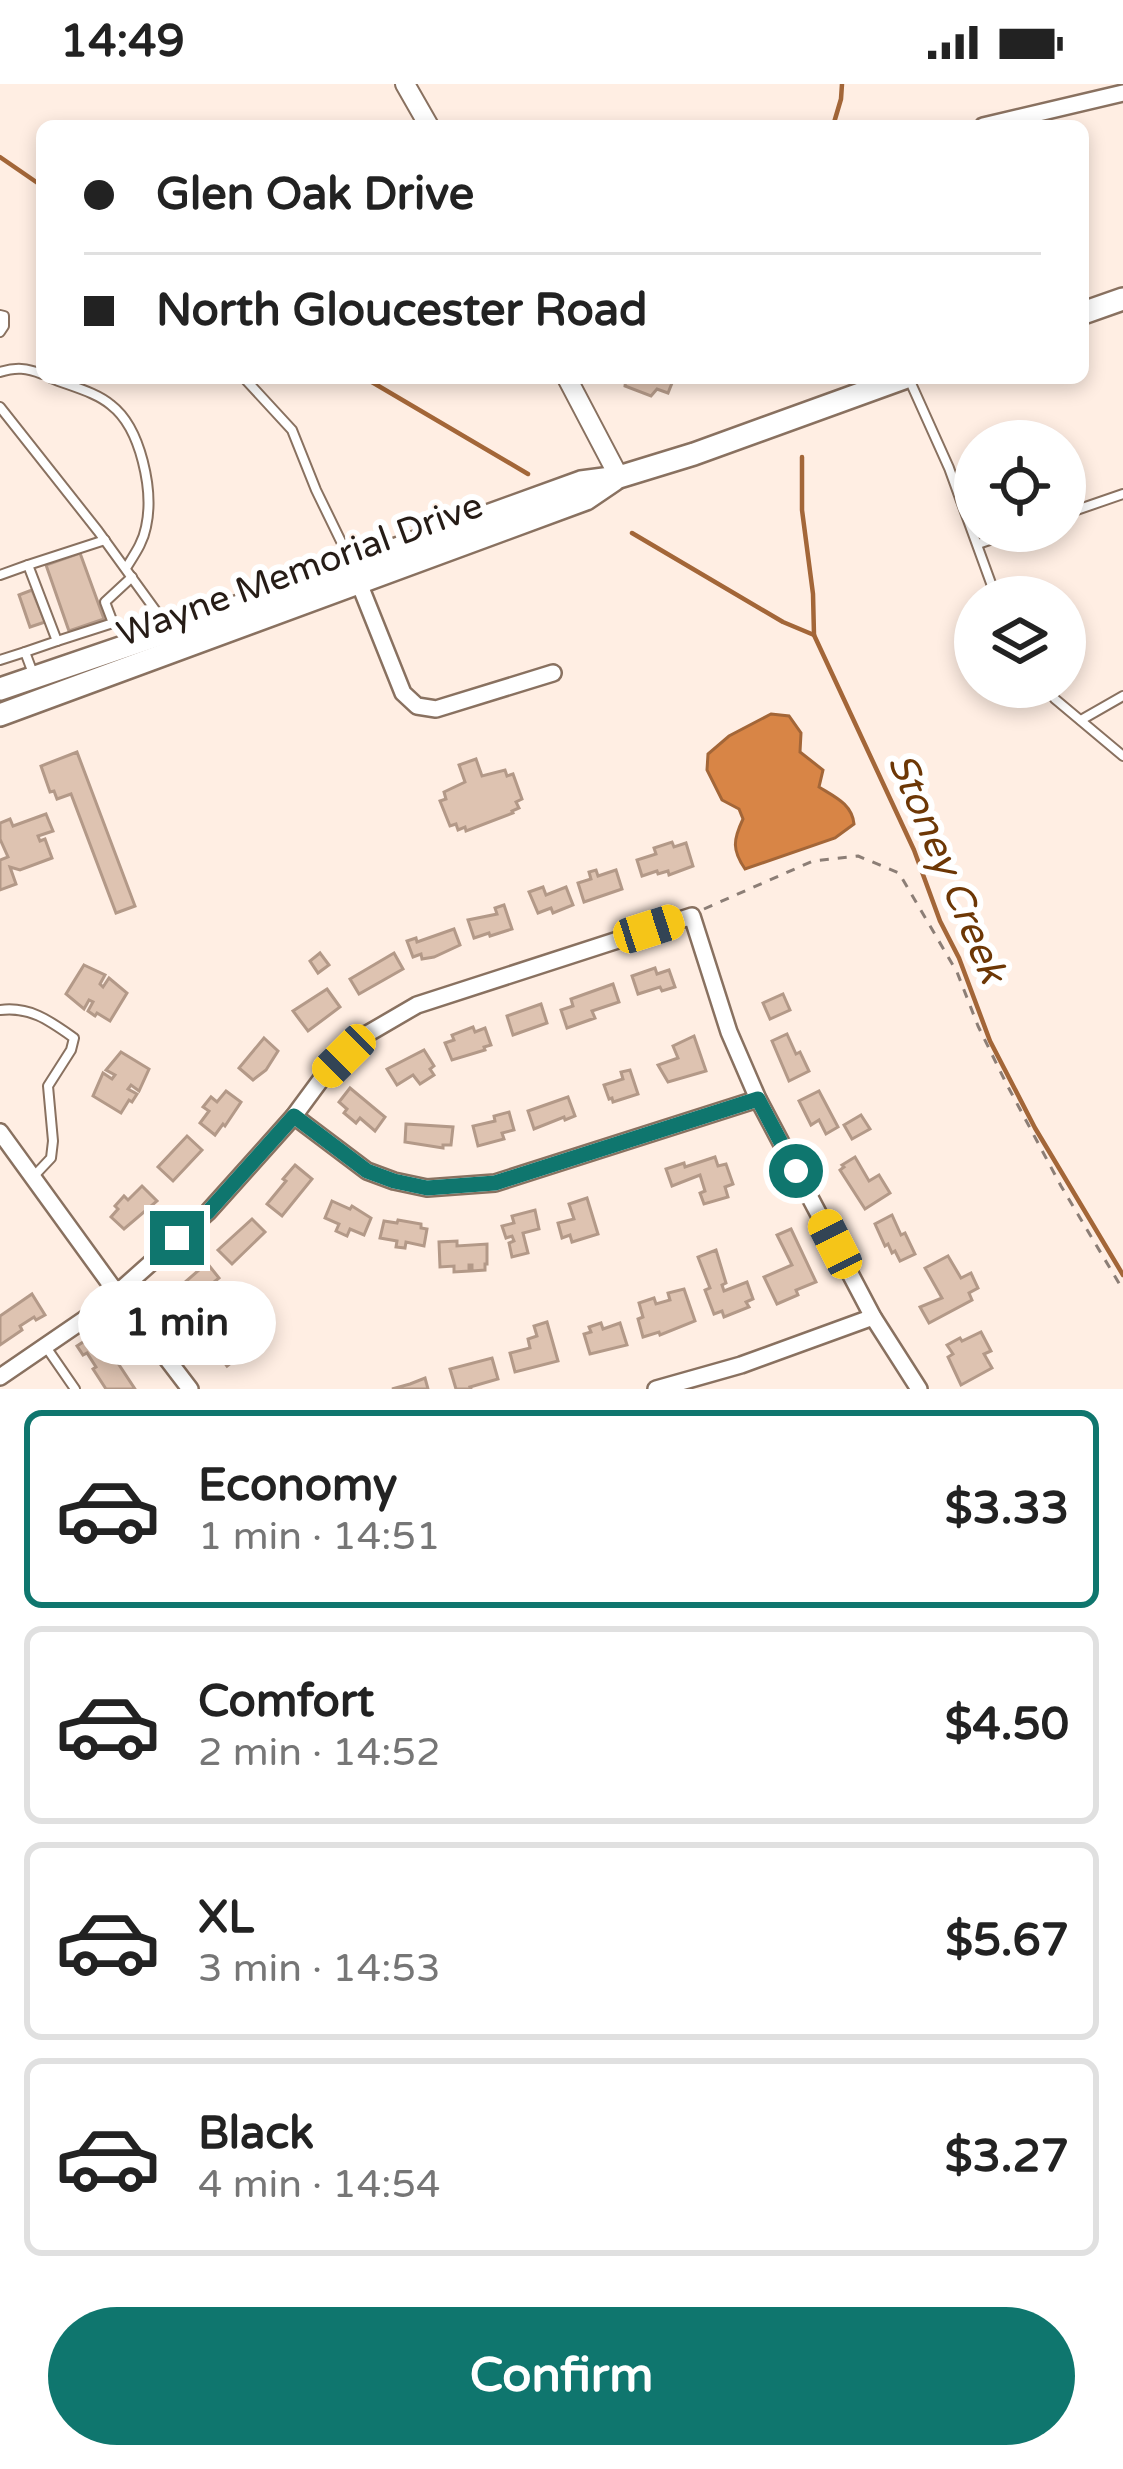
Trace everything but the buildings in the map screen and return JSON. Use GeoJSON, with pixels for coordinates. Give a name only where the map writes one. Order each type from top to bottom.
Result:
{"type":"FeatureCollection","features":[{"type":"Feature","properties":{"kind":"main road"},"geometry":{"type":"LineString","coordinates":[[1089,311],[1123,299]]}},
{"type":"Feature","properties":{"kind":"main road","name":"Wayne Memorial Drive"},"geometry":{"type":"LineString","coordinates":[[0,715],[233,632],[356,574],[581,482],[619,477],[694,454],[889,384]]}},
{"type":"Feature","properties":{"kind":"main road","name":"Wayne Memorial Drive"},"geometry":{"type":"LineString","coordinates":[[0,689],[356,574]]}},
{"type":"Feature","properties":{"kind":"street"},"geometry":{"type":"LineString","coordinates":[[406,84],[426,120]]}},
{"type":"Feature","properties":{"kind":"street"},"geometry":{"type":"LineString","coordinates":[[1008,120],[1123,93]]}},
{"type":"Feature","properties":{"kind":"street"},"geometry":{"type":"LineString","coordinates":[[570,384],[619,477]]}},
{"type":"Feature","properties":{"kind":"street"},"geometry":{"type":"LineString","coordinates":[[356,574],[403,693],[418,706],[436,709],[553,673]]}},
{"type":"Feature","properties":{"kind":"street"},"geometry":{"type":"LineString","coordinates":[[0,1377],[98,1310],[208,1212],[362,1037],[417,1005],[692,916],[729,1032],[758,1099],[873,1317],[919,1389]]}},
{"type":"Feature","properties":{"kind":"street"},"geometry":{"type":"LineString","coordinates":[[294,1116],[367,1171],[427,1188],[495,1183],[758,1099]]}},
{"type":"Feature","properties":{"kind":"street"},"geometry":{"type":"LineString","coordinates":[[0,1132],[190,1389]]}},
{"type":"Feature","properties":{"kind":"street"},"geometry":{"type":"LineString","coordinates":[[656,1389],[741,1365],[873,1317]]}},
{"type":"Feature","properties":{"kind":"lane"},"geometry":{"type":"LineString","coordinates":[[0,315],[4,316],[0,332]]}},
{"type":"Feature","properties":{"kind":"lane"},"geometry":{"type":"LineString","coordinates":[[0,372],[11,368],[36,371]]}},
{"type":"Feature","properties":{"kind":"lane"},"geometry":{"type":"LineString","coordinates":[[65,384],[108,402],[136,437],[148,501],[147,525],[129,573],[105,602],[120,648]]}},
{"type":"Feature","properties":{"kind":"lane"},"geometry":{"type":"LineString","coordinates":[[250,384],[292,430],[356,574]]}},
{"type":"Feature","properties":{"kind":"lane"},"geometry":{"type":"LineString","coordinates":[[909,384],[954,479]]}},
{"type":"Feature","properties":{"kind":"lane"},"geometry":{"type":"LineString","coordinates":[[0,407],[105,539],[170,631]]}},
{"type":"Feature","properties":{"kind":"lane"},"geometry":{"type":"LineString","coordinates":[[1086,507],[1123,494]]}},
{"type":"Feature","properties":{"kind":"lane"},"geometry":{"type":"LineString","coordinates":[[0,575],[105,539]]}},
{"type":"Feature","properties":{"kind":"lane"},"geometry":{"type":"LineString","coordinates":[[28,565],[57,641]]}},
{"type":"Feature","properties":{"kind":"lane"},"geometry":{"type":"LineString","coordinates":[[0,659],[113,623]]}},
{"type":"Feature","properties":{"kind":"lane"},"geometry":{"type":"LineString","coordinates":[[25,652],[34,677]]}},
{"type":"Feature","properties":{"kind":"lane"},"geometry":{"type":"LineString","coordinates":[[1081,720],[1123,695]]}},
{"type":"Feature","properties":{"kind":"lane"},"geometry":{"type":"LineString","coordinates":[[1066,708],[1123,756]]}},
{"type":"Feature","properties":{"kind":"lane"},"geometry":{"type":"LineString","coordinates":[[0,1010],[33,1012],[74,1037],[48,1086],[51,1158],[32,1177]]}},
{"type":"Feature","properties":{"kind":"lane"},"geometry":{"type":"LineString","coordinates":[[46,1346],[75,1389]]}},
{"type":"Feature","properties":{"kind":"path"},"geometry":{"type":"LineString","coordinates":[[692,916],[813,861],[857,856],[899,873],[957,972],[978,1026],[1039,1145],[1123,1290]]}},
{"type":"Feature","properties":{"kind":"shaded area"},"geometry":{"type":"Polygon","coordinates":[[[771,714],[789,716],[801,733],[800,752],[823,770],[819,787],[846,806],[854,824],[835,838],[745,869],[735,845],[743,819],[739,809],[722,800],[707,770],[708,754],[729,736],[771,714]]]}},
{"type":"Feature","properties":{"kind":"waterway","name":"Stoney Creek"},"geometry":{"type":"LineString","coordinates":[[835,120],[842,84]]}},
{"type":"Feature","properties":{"kind":"waterway"},"geometry":{"type":"LineString","coordinates":[[0,157],[36,182]]}},
{"type":"Feature","properties":{"kind":"waterway"},"geometry":{"type":"LineString","coordinates":[[375,384],[528,474]]}},
{"type":"Feature","properties":{"kind":"waterway","name":"Stoney Creek"},"geometry":{"type":"LineString","coordinates":[[802,457],[814,635],[914,850],[990,1041],[1035,1128],[1123,1275]]}},
{"type":"Feature","properties":{"kind":"waterway"},"geometry":{"type":"LineString","coordinates":[[632,533],[783,622],[814,635]]}},
{"type":"Feature","properties":{"kind":"route"},"geometry":{"type":"LineString","coordinates":[[177,1238],[208,1212],[294,1116],[367,1171],[427,1188],[495,1183],[758,1099],[796,1171]]}}]}
